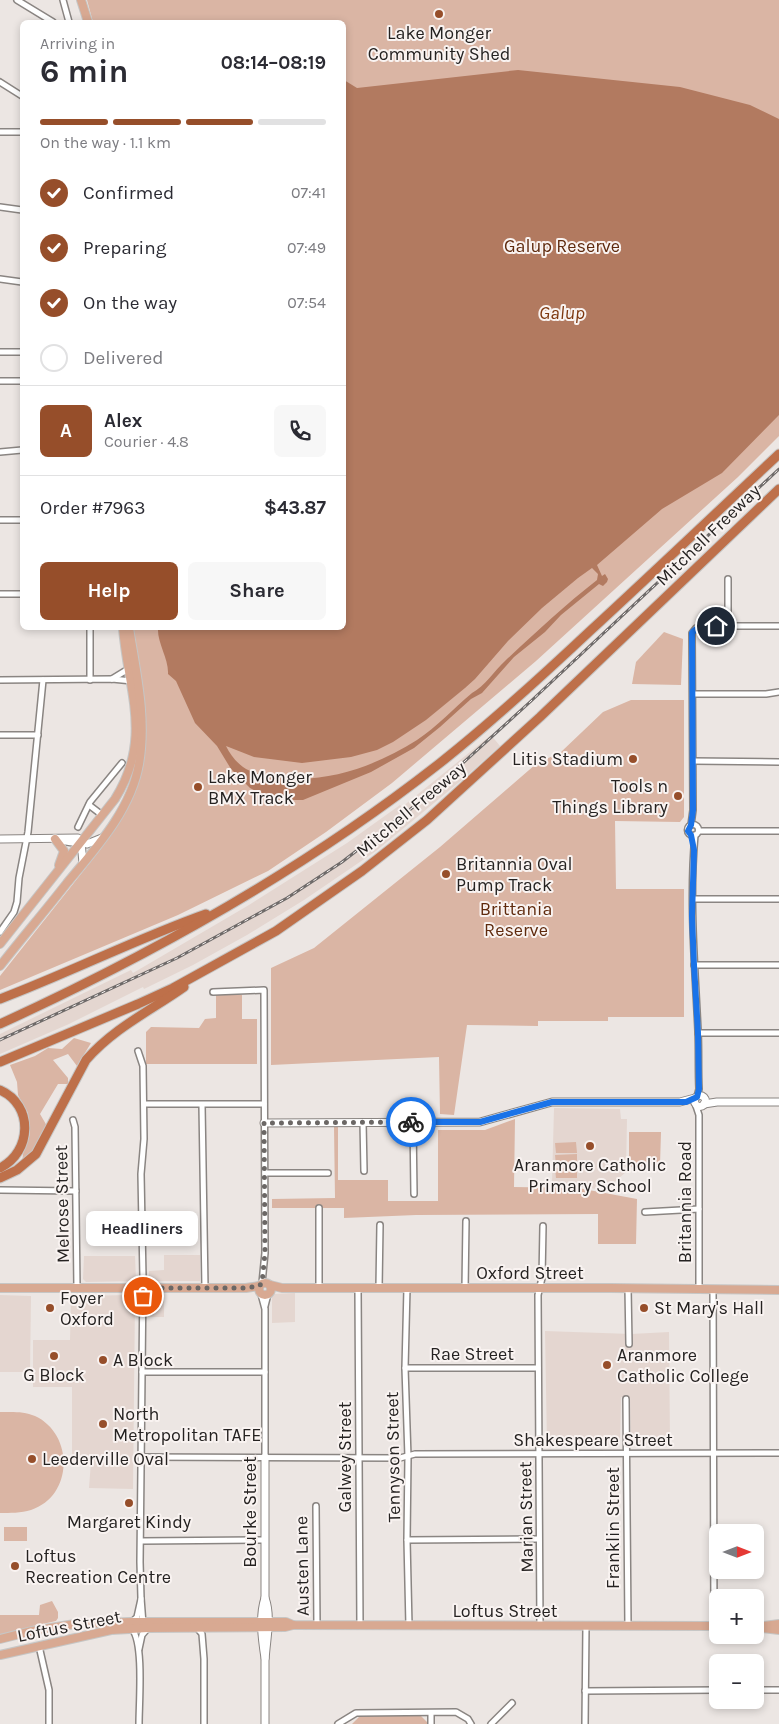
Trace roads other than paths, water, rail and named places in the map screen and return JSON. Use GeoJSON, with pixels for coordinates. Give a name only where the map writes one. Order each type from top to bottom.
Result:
{"type":"FeatureCollection","features":[{"type":"Feature","properties":{"kind":"highway","name":"Mitchell Freeway"},"geometry":{"type":"LineString","coordinates":[[0,1024],[120,966],[227,907],[338,838],[407,788],[521,696],[779,454]]}},
{"type":"Feature","properties":{"kind":"highway","name":"Mitchell Freeway"},"geometry":{"type":"LineString","coordinates":[[0,1062],[138,1004],[224,960],[276,931],[362,871],[427,820],[540,717],[779,489]]}},
{"type":"Feature","properties":{"kind":"highway"},"geometry":{"type":"LineString","coordinates":[[721,545],[779,495]]}},
{"type":"Feature","properties":{"kind":"highway"},"geometry":{"type":"LineString","coordinates":[[1,998],[177,925],[227,907]]}},
{"type":"Feature","properties":{"kind":"highway"},"geometry":{"type":"LineString","coordinates":[[0,1178],[17,1170],[36,1154],[86,1060],[104,1041],[115,1031],[144,1014],[224,960]]}},
{"type":"Feature","properties":{"kind":"highway"},"geometry":{"type":"LineString","coordinates":[[0,1168],[15,1157],[23,1142],[25,1127],[18,1105],[2,1091]]}},
{"type":"Feature","properties":{"kind":"main road"},"geometry":{"type":"LineString","coordinates":[[81,0],[87,20]]}},
{"type":"Feature","properties":{"kind":"main road"},"geometry":{"type":"LineString","coordinates":[[0,944],[102,815],[119,792],[127,777],[132,760],[136,723],[132,681],[123,630]]}},
{"type":"Feature","properties":{"kind":"main road"},"geometry":{"type":"LineString","coordinates":[[0,966],[118,817],[136,779],[140,757],[141,712],[129,630]]}},
{"type":"Feature","properties":{"kind":"main road"},"geometry":{"type":"LineString","coordinates":[[48,882],[64,853],[57,839]]}},
{"type":"Feature","properties":{"kind":"main road"},"geometry":{"type":"LineString","coordinates":[[0,1288],[265,1289]]}},
{"type":"Feature","properties":{"kind":"main road","name":"Oxford Street"},"geometry":{"type":"LineString","coordinates":[[265,1289],[628,1288],[779,1290]]}},
{"type":"Feature","properties":{"kind":"main road","name":"Loftus Street"},"geometry":{"type":"LineString","coordinates":[[0,1639],[32,1631],[75,1624],[197,1628],[265,1625]]}},
{"type":"Feature","properties":{"kind":"main road"},"geometry":{"type":"LineString","coordinates":[[764,1626],[779,1624]]}},
{"type":"Feature","properties":{"kind":"main road","name":"Loftus Street"},"geometry":{"type":"LineString","coordinates":[[0,1655],[132,1625]]}},
{"type":"Feature","properties":{"kind":"main road","name":"Loftus Street"},"geometry":{"type":"LineString","coordinates":[[145,1626],[265,1625],[285,1628],[293,1625],[709,1626]]}},
{"type":"Feature","properties":{"kind":"main road"},"geometry":{"type":"LineString","coordinates":[[764,1628],[779,1630]]}},
{"type":"Feature","properties":{"kind":"street"},"geometry":{"type":"LineString","coordinates":[[18,0],[50,20]]}},
{"type":"Feature","properties":{"kind":"street"},"geometry":{"type":"LineString","coordinates":[[63,0],[68,20]]}},
{"type":"Feature","properties":{"kind":"street"},"geometry":{"type":"LineString","coordinates":[[0,82],[20,95]]}},
{"type":"Feature","properties":{"kind":"street"},"geometry":{"type":"LineString","coordinates":[[0,132],[20,132]]}},
{"type":"Feature","properties":{"kind":"street"},"geometry":{"type":"LineString","coordinates":[[0,208],[20,210]]}},
{"type":"Feature","properties":{"kind":"street"},"geometry":{"type":"LineString","coordinates":[[0,279],[20,282]]}},
{"type":"Feature","properties":{"kind":"street"},"geometry":{"type":"LineString","coordinates":[[0,352],[20,352]]}},
{"type":"Feature","properties":{"kind":"street"},"geometry":{"type":"LineString","coordinates":[[0,381],[20,381]]}},
{"type":"Feature","properties":{"kind":"street"},"geometry":{"type":"LineString","coordinates":[[0,452],[20,450]]}},
{"type":"Feature","properties":{"kind":"street"},"geometry":{"type":"LineString","coordinates":[[0,520],[20,520]]}},
{"type":"Feature","properties":{"kind":"street"},"geometry":{"type":"LineString","coordinates":[[728,579],[728,626],[779,626]]}},
{"type":"Feature","properties":{"kind":"street"},"geometry":{"type":"LineString","coordinates":[[0,594],[20,594]]}},
{"type":"Feature","properties":{"kind":"street","name":"Britannia Road"},"geometry":{"type":"LineString","coordinates":[[699,1289],[700,1101],[692,899],[694,830],[692,633],[696,628],[703,626],[728,626]]}},
{"type":"Feature","properties":{"kind":"street"},"geometry":{"type":"LineString","coordinates":[[90,630],[90,680]]}},
{"type":"Feature","properties":{"kind":"street"},"geometry":{"type":"LineString","coordinates":[[112,679],[130,668]]}},
{"type":"Feature","properties":{"kind":"street"},"geometry":{"type":"LineString","coordinates":[[0,680],[112,679],[132,681]]}},
{"type":"Feature","properties":{"kind":"street"},"geometry":{"type":"LineString","coordinates":[[0,932],[16,908],[19,878],[27,838],[43,680]]}},
{"type":"Feature","properties":{"kind":"street"},"geometry":{"type":"LineString","coordinates":[[693,694],[777,694]]}},
{"type":"Feature","properties":{"kind":"street"},"geometry":{"type":"LineString","coordinates":[[0,735],[38,735]]}},
{"type":"Feature","properties":{"kind":"street"},"geometry":{"type":"LineString","coordinates":[[693,761],[779,762]]}},
{"type":"Feature","properties":{"kind":"street"},"geometry":{"type":"LineString","coordinates":[[78,827],[88,805],[122,763]]}},
{"type":"Feature","properties":{"kind":"street"},"geometry":{"type":"LineString","coordinates":[[88,805],[102,815]]}},
{"type":"Feature","properties":{"kind":"street"},"geometry":{"type":"LineString","coordinates":[[694,830],[779,831]]}},
{"type":"Feature","properties":{"kind":"street"},"geometry":{"type":"LineString","coordinates":[[0,839],[78,838],[81,842],[92,844],[102,838]]}},
{"type":"Feature","properties":{"kind":"street"},"geometry":{"type":"LineString","coordinates":[[81,842],[83,863]]}},
{"type":"Feature","properties":{"kind":"street"},"geometry":{"type":"LineString","coordinates":[[692,899],[779,899]]}},
{"type":"Feature","properties":{"kind":"street"},"geometry":{"type":"LineString","coordinates":[[694,965],[779,965]]}},
{"type":"Feature","properties":{"kind":"street","name":"Bourke Street"},"geometry":{"type":"LineString","coordinates":[[213,992],[264,990],[265,1598],[263,1605],[265,1625],[265,1724]]}},
{"type":"Feature","properties":{"kind":"street"},"geometry":{"type":"LineString","coordinates":[[698,1033],[779,1033]]}},
{"type":"Feature","properties":{"kind":"street"},"geometry":{"type":"LineString","coordinates":[[138,1051],[143,1066],[144,1104],[141,1174],[143,1288],[141,1598],[145,1626],[139,1650]]}},
{"type":"Feature","properties":{"kind":"street"},"geometry":{"type":"LineString","coordinates":[[264,1123],[480,1122],[552,1102],[779,1102]]}},
{"type":"Feature","properties":{"kind":"street"},"geometry":{"type":"LineString","coordinates":[[144,1104],[264,1104]]}},
{"type":"Feature","properties":{"kind":"street"},"geometry":{"type":"LineString","coordinates":[[202,1105],[205,1288]]}},
{"type":"Feature","properties":{"kind":"street","name":"Melrose Street"},"geometry":{"type":"LineString","coordinates":[[73,1120],[75,1127],[77,1288]]}},
{"type":"Feature","properties":{"kind":"street"},"geometry":{"type":"LineString","coordinates":[[363,1122],[364,1171]]}},
{"type":"Feature","properties":{"kind":"street"},"geometry":{"type":"LineString","coordinates":[[413,1122],[414,1194]]}},
{"type":"Feature","properties":{"kind":"street"},"geometry":{"type":"LineString","coordinates":[[265,1173],[328,1173]]}},
{"type":"Feature","properties":{"kind":"street"},"geometry":{"type":"LineString","coordinates":[[0,1190],[76,1191]]}},
{"type":"Feature","properties":{"kind":"street"},"geometry":{"type":"LineString","coordinates":[[319,1208],[319,1288]]}},
{"type":"Feature","properties":{"kind":"street"},"geometry":{"type":"LineString","coordinates":[[646,1212],[699,1209]]}},
{"type":"Feature","properties":{"kind":"street"},"geometry":{"type":"LineString","coordinates":[[465,1289],[466,1221]]}},
{"type":"Feature","properties":{"kind":"street"},"geometry":{"type":"LineString","coordinates":[[379,1288],[380,1225]]}},
{"type":"Feature","properties":{"kind":"street","name":"Marian Street"},"geometry":{"type":"LineString","coordinates":[[540,1626],[538,1295],[542,1278],[543,1226]]}},
{"type":"Feature","properties":{"kind":"street","name":"Galwey Street"},"geometry":{"type":"LineString","coordinates":[[358,1288],[360,1626]]}},
{"type":"Feature","properties":{"kind":"street","name":"Tennyson Street"},"geometry":{"type":"LineString","coordinates":[[407,1288],[405,1368],[408,1457],[409,1626]]}},
{"type":"Feature","properties":{"kind":"street"},"geometry":{"type":"LineString","coordinates":[[628,1288],[629,1344]]}},
{"type":"Feature","properties":{"kind":"street"},"geometry":{"type":"LineString","coordinates":[[713,1290],[715,1589]]}},
{"type":"Feature","properties":{"kind":"street","name":"Rae Street"},"geometry":{"type":"LineString","coordinates":[[405,1368],[538,1368]]}},
{"type":"Feature","properties":{"kind":"street"},"geometry":{"type":"LineString","coordinates":[[142,1372],[265,1372]]}},
{"type":"Feature","properties":{"kind":"street","name":"Franklin Street"},"geometry":{"type":"LineString","coordinates":[[626,1399],[628,1626]]}},
{"type":"Feature","properties":{"kind":"street","name":"Shakespeare Street"},"geometry":{"type":"LineString","coordinates":[[141,1456],[359,1458],[408,1457],[415,1454],[779,1453]]}},
{"type":"Feature","properties":{"kind":"street","name":"Austen Lane"},"geometry":{"type":"LineString","coordinates":[[316,1506],[317,1626]]}},
{"type":"Feature","properties":{"kind":"street"},"geometry":{"type":"LineString","coordinates":[[407,1540],[539,1539]]}},
{"type":"Feature","properties":{"kind":"street"},"geometry":{"type":"LineString","coordinates":[[141,1541],[265,1540]]}},
{"type":"Feature","properties":{"kind":"street"},"geometry":{"type":"LineString","coordinates":[[139,1724],[139,1650],[137,1637],[132,1625],[138,1617],[141,1598]]}},
{"type":"Feature","properties":{"kind":"street"},"geometry":{"type":"LineString","coordinates":[[585,1724],[586,1626]]}},
{"type":"Feature","properties":{"kind":"street"},"geometry":{"type":"LineString","coordinates":[[197,1628],[202,1634],[204,1659],[204,1724]]}},
{"type":"Feature","properties":{"kind":"street"},"geometry":{"type":"LineString","coordinates":[[39,1646],[49,1690],[49,1724]]}},
{"type":"Feature","properties":{"kind":"street"},"geometry":{"type":"LineString","coordinates":[[585,1690],[709,1690]]}},
{"type":"Feature","properties":{"kind":"street"},"geometry":{"type":"LineString","coordinates":[[764,1690],[779,1690]]}},
{"type":"Feature","properties":{"kind":"street"},"geometry":{"type":"LineString","coordinates":[[491,1724],[512,1703]]}},
{"type":"Feature","properties":{"kind":"street"},"geometry":{"type":"LineString","coordinates":[[338,1724],[356,1713],[456,1712],[471,1724]]}},
{"type":"Feature","properties":{"kind":"street"},"geometry":{"type":"LineString","coordinates":[[431,1713],[431,1724]]}},
{"type":"Feature","properties":{"kind":"water","name":"Galup"},"geometry":{"type":"Polygon","coordinates":[[[518,70],[680,87],[750,105],[779,119],[779,415],[722,473],[662,509],[597,565],[602,576],[605,574],[608,579],[603,586],[599,584],[561,615],[545,632],[514,657],[482,693],[471,699],[414,748],[371,772],[303,800],[273,800],[250,788],[231,769],[217,746],[195,723],[176,681],[168,674],[158,630],[346,630],[346,81],[357,88],[518,70]],[[592,568],[578,578],[542,608],[508,641],[465,688],[426,720],[393,742],[377,750],[351,757],[302,763],[254,757],[226,746],[235,760],[246,769],[260,774],[290,778],[328,776],[347,772],[383,758],[424,735],[481,686],[501,665],[573,599],[597,580],[598,574],[592,568]]]}},
{"type":"Feature","properties":{"kind":"railway"},"geometry":{"type":"LineString","coordinates":[[0,1040],[177,958],[287,898],[342,862],[421,801],[530,702],[779,469]]}},
{"type":"Feature","properties":{"kind":"place","name":"Lake Monger Community Shed"},"geometry":{"type":"Point","coordinates":[439,14]}},
{"type":"Feature","properties":{"kind":"place","name":"Litis Stadium"},"geometry":{"type":"Point","coordinates":[633,759]}},
{"type":"Feature","properties":{"kind":"place","name":"Lake Monger BMX Track"},"geometry":{"type":"Point","coordinates":[198,787]}},
{"type":"Feature","properties":{"kind":"place","name":"Tools n Things Library"},"geometry":{"type":"Point","coordinates":[678,796]}},
{"type":"Feature","properties":{"kind":"place","name":"Britannia Oval Pump Track"},"geometry":{"type":"Point","coordinates":[446,874]}},
{"type":"Feature","properties":{"kind":"place","name":"Aranmore Catholic Primary School"},"geometry":{"type":"Point","coordinates":[590,1146]}},
{"type":"Feature","properties":{"kind":"place","name":"Headliners"},"geometry":{"type":"Point","coordinates":[143,1296]}},
{"type":"Feature","properties":{"kind":"place","name":"Foyer Oxford"},"geometry":{"type":"Point","coordinates":[50,1308]}},
{"type":"Feature","properties":{"kind":"place","name":"St Mary's Hall"},"geometry":{"type":"Point","coordinates":[644,1308]}},
{"type":"Feature","properties":{"kind":"place","name":"G Block"},"geometry":{"type":"Point","coordinates":[54,1356]}},
{"type":"Feature","properties":{"kind":"place","name":"A Block"},"geometry":{"type":"Point","coordinates":[103,1360]}},
{"type":"Feature","properties":{"kind":"place","name":"Aranmore Catholic College"},"geometry":{"type":"Point","coordinates":[607,1365]}},
{"type":"Feature","properties":{"kind":"place","name":"North Metropolitan TAFE"},"geometry":{"type":"Point","coordinates":[103,1424]}},
{"type":"Feature","properties":{"kind":"place","name":"Leederville Oval"},"geometry":{"type":"Point","coordinates":[32,1459]}},
{"type":"Feature","properties":{"kind":"place","name":"Margaret Kindy"},"geometry":{"type":"Point","coordinates":[129,1503]}},
{"type":"Feature","properties":{"kind":"place","name":"Loftus Recreation Centre"},"geometry":{"type":"Point","coordinates":[15,1566]}},
{"type":"Feature","properties":{"kind":"park label","name":"Galup Reserve"},"geometry":{"type":"Point","coordinates":[562,246]}},
{"type":"Feature","properties":{"kind":"park label","name":"Brittania Reserve"},"geometry":{"type":"Point","coordinates":[516,920]}}]}
